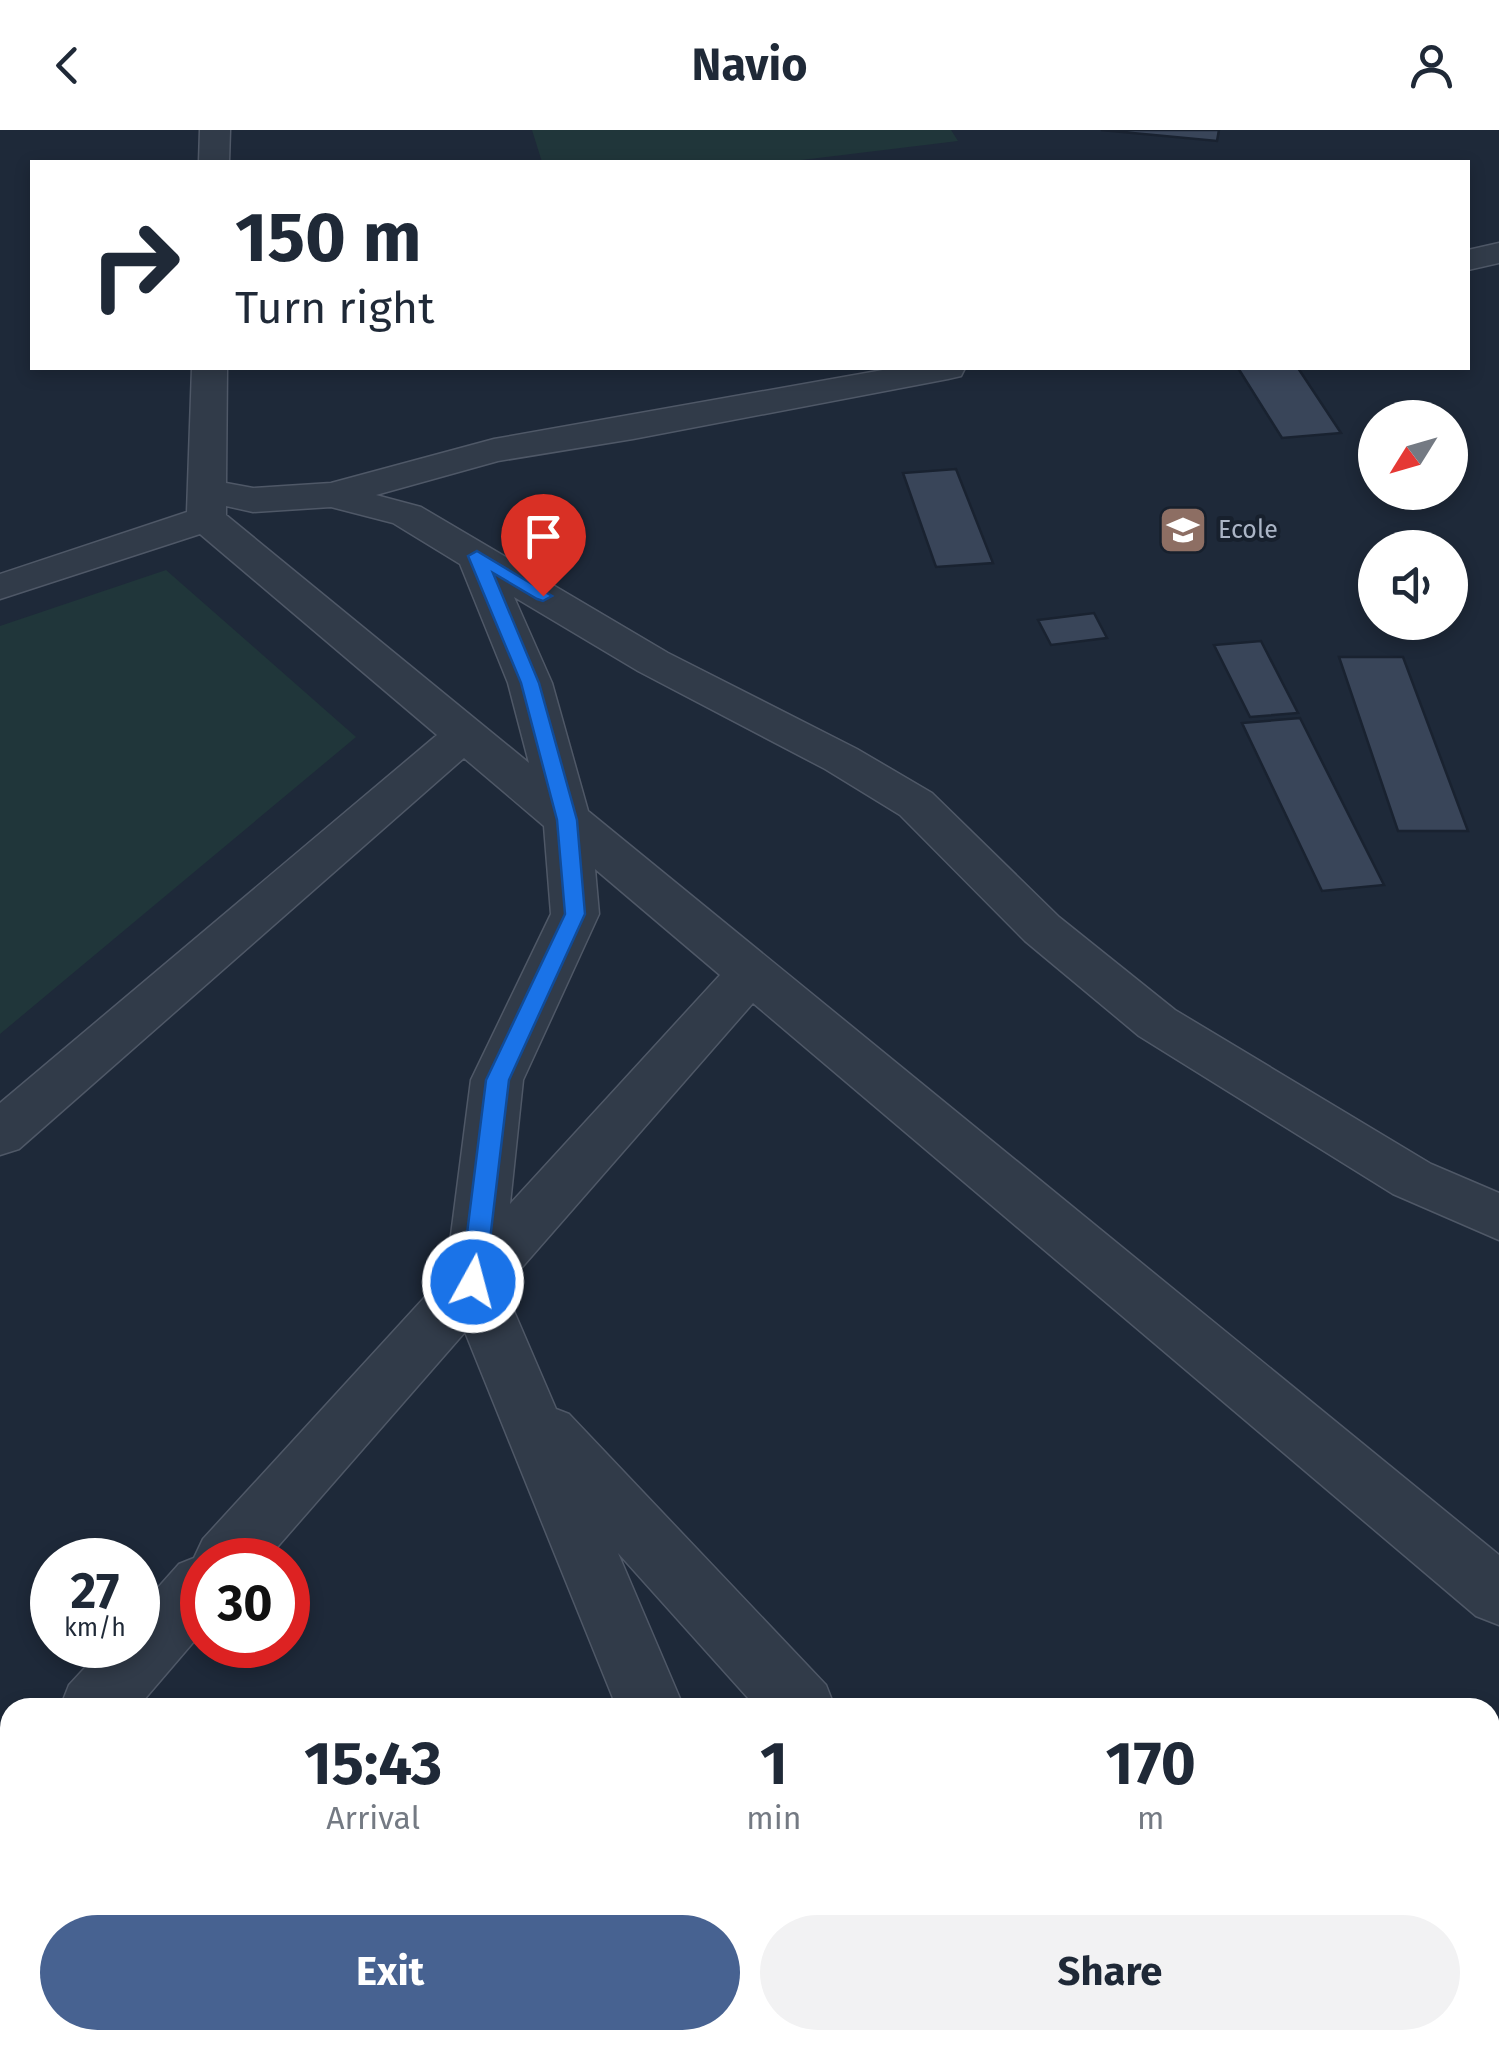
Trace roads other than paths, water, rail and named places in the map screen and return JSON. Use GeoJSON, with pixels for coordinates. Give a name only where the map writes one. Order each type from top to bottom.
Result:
{"type":"FeatureCollection","features":[{"type":"Feature","properties":{"kind":"street"},"geometry":{"type":"LineString","coordinates":[[214,160],[215,130]]}},
{"type":"Feature","properties":{"kind":"street"},"geometry":{"type":"LineString","coordinates":[[1470,260],[1499,253]]}},
{"type":"Feature","properties":{"kind":"street"},"geometry":{"type":"LineString","coordinates":[[209,370],[206,504],[465,734],[1499,1595]]}},
{"type":"Feature","properties":{"kind":"street"},"geometry":{"type":"LineString","coordinates":[[0,587],[206,504],[332,495],[494,450],[633,428],[938,370]]}},
{"type":"Feature","properties":{"kind":"street"},"geometry":{"type":"LineString","coordinates":[[332,495],[407,515],[653,662],[840,759],[916,804],[1042,929],[1157,1023],[1412,1179],[1499,1218]]}},
{"type":"Feature","properties":{"kind":"street"},"geometry":{"type":"LineString","coordinates":[[477,556],[530,683],[567,820],[575,914],[497,1080],[458,1300],[521,1403],[647,1698]]}},
{"type":"Feature","properties":{"kind":"street"},"geometry":{"type":"LineString","coordinates":[[5,1124],[465,734]]}},
{"type":"Feature","properties":{"kind":"street"},"geometry":{"type":"LineString","coordinates":[[245,1538],[752,972]]}},
{"type":"Feature","properties":{"kind":"street"},"geometry":{"type":"LineString","coordinates":[[521,1403],[793,1698]]}},
{"type":"Feature","properties":{"kind":"street"},"geometry":{"type":"LineString","coordinates":[[102,1698],[180,1610]]}},
{"type":"Feature","properties":{"kind":"place","name":"Ecole"},"geometry":{"type":"Point","coordinates":[1183,530]}}]}
